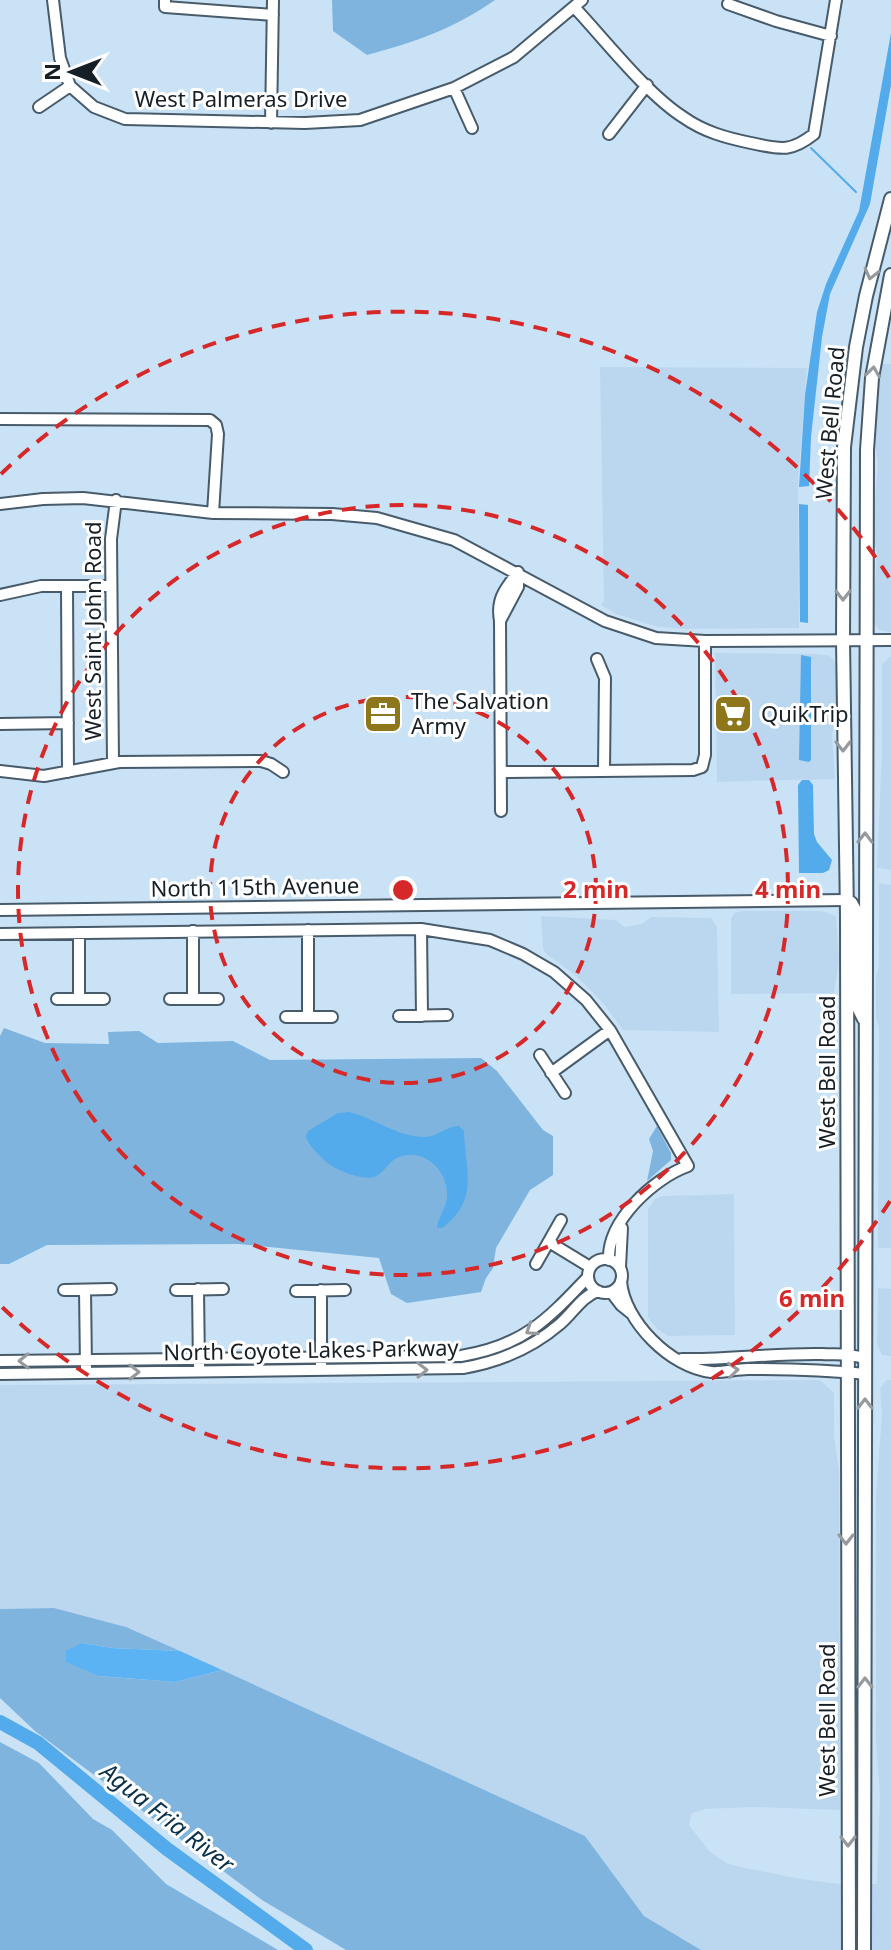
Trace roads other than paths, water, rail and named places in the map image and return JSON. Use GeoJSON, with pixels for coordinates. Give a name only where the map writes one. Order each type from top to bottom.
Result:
{"type":"FeatureCollection","features":[{"type":"Feature","properties":{"kind":"main road","name":"West Bell Road"},"geometry":{"type":"LineString","coordinates":[[849,1950],[844,462],[848,406],[866,296],[891,199]]}},
{"type":"Feature","properties":{"kind":"main road","name":"West Bell Road"},"geometry":{"type":"LineString","coordinates":[[864,1950],[868,419],[879,333],[891,275]]}},
{"type":"Feature","properties":{"kind":"main road"},"geometry":{"type":"LineString","coordinates":[[846,900],[856,912],[856,1003],[866,1022]]}},
{"type":"Feature","properties":{"kind":"main road"},"geometry":{"type":"LineString","coordinates":[[846,1037],[854,1056],[855,1115],[865,1124]]}},
{"type":"Feature","properties":{"kind":"main road"},"geometry":{"type":"LineString","coordinates":[[847,1155],[856,1164],[856,1218],[864,1246]]}},
{"type":"Feature","properties":{"kind":"street"},"geometry":{"type":"LineString","coordinates":[[39,107],[70,86],[60,58],[53,0]]}},
{"type":"Feature","properties":{"kind":"street"},"geometry":{"type":"LineString","coordinates":[[165,0],[165,7],[273,15]]}},
{"type":"Feature","properties":{"kind":"street"},"geometry":{"type":"LineString","coordinates":[[271,123],[273,0]]}},
{"type":"Feature","properties":{"kind":"street"},"geometry":{"type":"LineString","coordinates":[[578,4],[647,85],[682,117],[721,137],[771,147],[796,148],[814,134],[836,0]]}},
{"type":"Feature","properties":{"kind":"street","name":"West Palmeras Drive"},"geometry":{"type":"LineString","coordinates":[[70,86],[94,107],[125,119],[271,123],[360,120],[454,88],[514,57],[578,4]]}},
{"type":"Feature","properties":{"kind":"street"},"geometry":{"type":"LineString","coordinates":[[728,4],[831,36]]}},
{"type":"Feature","properties":{"kind":"street"},"geometry":{"type":"LineString","coordinates":[[609,134],[647,85]]}},
{"type":"Feature","properties":{"kind":"street"},"geometry":{"type":"LineString","coordinates":[[454,88],[472,128]]}},
{"type":"Feature","properties":{"kind":"street"},"geometry":{"type":"LineString","coordinates":[[0,419],[200,418],[214,422],[218,454],[213,513]]}},
{"type":"Feature","properties":{"kind":"street"},"geometry":{"type":"LineString","coordinates":[[0,504],[57,498],[116,500],[213,513],[332,514],[377,518],[454,540],[617,626],[656,638],[705,641],[891,640]]}},
{"type":"Feature","properties":{"kind":"street","name":"West Saint John Road"},"geometry":{"type":"LineString","coordinates":[[113,763],[111,586],[116,500]]}},
{"type":"Feature","properties":{"kind":"street"},"geometry":{"type":"LineString","coordinates":[[501,811],[500,621],[497,606],[518,572]]}},
{"type":"Feature","properties":{"kind":"street"},"geometry":{"type":"LineString","coordinates":[[67,586],[68,772]]}},
{"type":"Feature","properties":{"kind":"street"},"geometry":{"type":"LineString","coordinates":[[0,595],[32,587],[111,586]]}},
{"type":"Feature","properties":{"kind":"street"},"geometry":{"type":"LineString","coordinates":[[501,772],[693,770],[702,767],[705,755],[705,641]]}},
{"type":"Feature","properties":{"kind":"street"},"geometry":{"type":"LineString","coordinates":[[597,659],[605,678],[604,771]]}},
{"type":"Feature","properties":{"kind":"street"},"geometry":{"type":"LineString","coordinates":[[0,724],[68,723]]}},
{"type":"Feature","properties":{"kind":"street"},"geometry":{"type":"LineString","coordinates":[[0,771],[30,776],[113,763],[261,761],[283,772]]}},
{"type":"Feature","properties":{"kind":"street","name":"North 115th Avenue"},"geometry":{"type":"LineString","coordinates":[[0,910],[846,900]]}},
{"type":"Feature","properties":{"kind":"street"},"geometry":{"type":"LineString","coordinates":[[421,929],[422,1016]]}},
{"type":"Feature","properties":{"kind":"street"},"geometry":{"type":"LineString","coordinates":[[0,934],[421,929],[490,940],[523,954],[554,972],[586,1000],[610,1030],[688,1166],[667,1175],[633,1205],[612,1238],[609,1260]]}},
{"type":"Feature","properties":{"kind":"street"},"geometry":{"type":"LineString","coordinates":[[308,930],[308,1017]]}},
{"type":"Feature","properties":{"kind":"street"},"geometry":{"type":"LineString","coordinates":[[193,931],[193,999]]}},
{"type":"Feature","properties":{"kind":"street"},"geometry":{"type":"LineString","coordinates":[[79,933],[79,999]]}},
{"type":"Feature","properties":{"kind":"street"},"geometry":{"type":"LineString","coordinates":[[57,999],[104,999]]}},
{"type":"Feature","properties":{"kind":"street"},"geometry":{"type":"LineString","coordinates":[[170,999],[218,999]]}},
{"type":"Feature","properties":{"kind":"street"},"geometry":{"type":"LineString","coordinates":[[399,1016],[447,1015]]}},
{"type":"Feature","properties":{"kind":"street"},"geometry":{"type":"LineString","coordinates":[[286,1017],[332,1017]]}},
{"type":"Feature","properties":{"kind":"street"},"geometry":{"type":"LineString","coordinates":[[551,1073],[610,1030]]}},
{"type":"Feature","properties":{"kind":"street"},"geometry":{"type":"LineString","coordinates":[[540,1055],[565,1093]]}},
{"type":"Feature","properties":{"kind":"street"},"geometry":{"type":"LineString","coordinates":[[536,1264],[561,1220]]}},
{"type":"Feature","properties":{"kind":"street"},"geometry":{"type":"LineString","coordinates":[[622,1222],[621,1281],[631,1313]]}},
{"type":"Feature","properties":{"kind":"street"},"geometry":{"type":"LineString","coordinates":[[549,1242],[589,1272],[591,1286],[598,1291],[611,1292],[653,1341],[692,1367],[712,1372],[746,1369],[865,1374]]}},
{"type":"Feature","properties":{"kind":"street"},"geometry":{"type":"LineString","coordinates":[[589,1272],[599,1260],[609,1260],[620,1269]]}},
{"type":"Feature","properties":{"kind":"street","name":"North Coyote Lakes Parkway"},"geometry":{"type":"LineString","coordinates":[[0,1361],[448,1357],[488,1350],[522,1336],[568,1300],[589,1272]]}},
{"type":"Feature","properties":{"kind":"street"},"geometry":{"type":"LineString","coordinates":[[611,1292],[621,1281]]}},
{"type":"Feature","properties":{"kind":"street"},"geometry":{"type":"LineString","coordinates":[[64,1290],[111,1289]]}},
{"type":"Feature","properties":{"kind":"street"},"geometry":{"type":"LineString","coordinates":[[198,1289],[199,1372]]}},
{"type":"Feature","properties":{"kind":"street"},"geometry":{"type":"LineString","coordinates":[[176,1290],[223,1289]]}},
{"type":"Feature","properties":{"kind":"street"},"geometry":{"type":"LineString","coordinates":[[85,1290],[86,1373]]}},
{"type":"Feature","properties":{"kind":"street"},"geometry":{"type":"LineString","coordinates":[[321,1290],[321,1371]]}},
{"type":"Feature","properties":{"kind":"street"},"geometry":{"type":"LineString","coordinates":[[296,1291],[345,1290]]}},
{"type":"Feature","properties":{"kind":"street","name":"North Coyote Lakes Parkway"},"geometry":{"type":"LineString","coordinates":[[0,1374],[449,1370],[492,1362],[528,1347],[564,1321],[588,1294],[598,1291]]}},
{"type":"Feature","properties":{"kind":"street"},"geometry":{"type":"LineString","coordinates":[[680,1359],[737,1358],[779,1353],[846,1354],[866,1359]]}},
{"type":"Feature","properties":{"kind":"waterway"},"geometry":{"type":"LineString","coordinates":[[811,148],[856,192]]}},
{"type":"Feature","properties":{"kind":"waterway","name":"Agua Fria River"},"geometry":{"type":"LineString","coordinates":[[0,1722],[38,1743],[167,1849],[306,1950]]}},
{"type":"Feature","properties":{"kind":"place","name":"The Salvation Army"},"geometry":{"type":"Point","coordinates":[383,714]}},
{"type":"Feature","properties":{"kind":"place","name":"QuikTrip"},"geometry":{"type":"Point","coordinates":[733,714]}}]}
